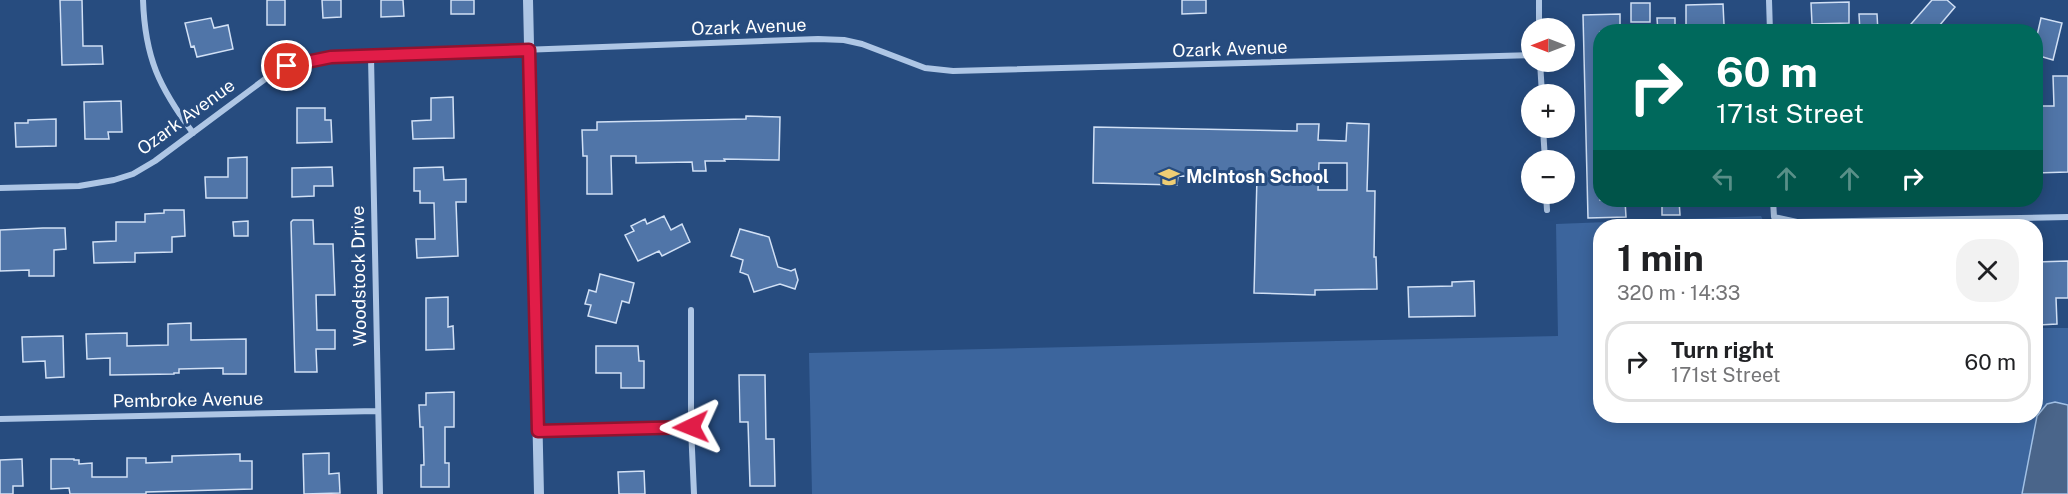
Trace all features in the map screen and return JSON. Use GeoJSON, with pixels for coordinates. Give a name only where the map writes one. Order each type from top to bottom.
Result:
{"type":"FeatureCollection","features":[{"type":"Feature","properties":{"kind":"street"},"geometry":{"type":"LineString","coordinates":[[143,0],[147,47],[153,68],[172,106],[193,134]]}},
{"type":"Feature","properties":{"kind":"street"},"geometry":{"type":"LineString","coordinates":[[528,0],[540,494]]}},
{"type":"Feature","properties":{"kind":"street"},"geometry":{"type":"LineString","coordinates":[[1539,0],[1539,18]]}},
{"type":"Feature","properties":{"kind":"street"},"geometry":{"type":"LineString","coordinates":[[1769,0],[1770,24]]}},
{"type":"Feature","properties":{"kind":"street","name":"Ozark Avenue"},"geometry":{"type":"LineString","coordinates":[[0,188],[79,186],[133,174],[193,134],[276,71],[310,60],[331,57],[818,39],[844,40],[862,44],[925,68],[952,71],[1521,56]]}},
{"type":"Feature","properties":{"kind":"street","name":"Woodstock Drive"},"geometry":{"type":"LineString","coordinates":[[371,57],[380,494]]}},
{"type":"Feature","properties":{"kind":"street"},"geometry":{"type":"LineString","coordinates":[[1547,204],[1547,210]]}},
{"type":"Feature","properties":{"kind":"street"},"geometry":{"type":"LineString","coordinates":[[1773,207],[1774,217],[1783,219]]}},
{"type":"Feature","properties":{"kind":"street"},"geometry":{"type":"LineString","coordinates":[[1960,219],[2068,217]]}},
{"type":"Feature","properties":{"kind":"street"},"geometry":{"type":"LineString","coordinates":[[691,310],[691,427],[694,494]]}},
{"type":"Feature","properties":{"kind":"street","name":"Pembroke Avenue"},"geometry":{"type":"LineString","coordinates":[[0,419],[377,411]]}},
{"type":"Feature","properties":{"kind":"street"},"geometry":{"type":"LineString","coordinates":[[538,431],[691,427]]}},
{"type":"Feature","properties":{"kind":"shaded area"},"geometry":{"type":"Polygon","coordinates":[[[1761,216],[1762,219],[1684,219],[1761,216]]]}},
{"type":"Feature","properties":{"kind":"shaded area"},"geometry":{"type":"Polygon","coordinates":[[[1593,223],[1593,423],[2036,423],[2022,494],[812,494],[809,353],[1558,336],[1556,224],[1593,223]]]}},
{"type":"Feature","properties":{"kind":"shaded area"},"geometry":{"type":"Polygon","coordinates":[[[2043,328],[2068,328],[2068,405],[2043,414],[2043,328]]]}},
{"type":"Feature","properties":{"kind":"shaded area"},"geometry":{"type":"Polygon","coordinates":[[[2055,402],[2068,405],[2068,494],[2022,494],[2036,423],[2043,423],[2043,409],[2047,404],[2055,402]]]}},
{"type":"Feature","properties":{"kind":"building"},"geometry":{"type":"Polygon","coordinates":[[[60,0],[82,0],[83,46],[102,46],[103,64],[62,65],[60,0]]]}},
{"type":"Feature","properties":{"kind":"building"},"geometry":{"type":"Polygon","coordinates":[[[267,0],[285,0],[285,25],[267,25],[267,0]]]}},
{"type":"Feature","properties":{"kind":"building"},"geometry":{"type":"Polygon","coordinates":[[[322,0],[341,0],[341,17],[323,18],[322,0]]]}},
{"type":"Feature","properties":{"kind":"building"},"geometry":{"type":"Polygon","coordinates":[[[381,0],[403,0],[404,16],[381,17],[381,0]]]}},
{"type":"Feature","properties":{"kind":"building"},"geometry":{"type":"Polygon","coordinates":[[[451,0],[474,0],[474,14],[451,14],[451,0]]]}},
{"type":"Feature","properties":{"kind":"building"},"geometry":{"type":"Polygon","coordinates":[[[1182,0],[1206,0],[1206,13],[1182,14],[1182,0]]]}},
{"type":"Feature","properties":{"kind":"building"},"geometry":{"type":"Polygon","coordinates":[[[1932,0],[1947,0],[1955,7],[1941,24],[1911,24],[1932,0]]]}},
{"type":"Feature","properties":{"kind":"building"},"geometry":{"type":"Polygon","coordinates":[[[1849,2],[1849,23],[1812,24],[1811,3],[1849,2]]]}},
{"type":"Feature","properties":{"kind":"building"},"geometry":{"type":"Polygon","coordinates":[[[1631,3],[1650,3],[1650,22],[1631,22],[1631,3]]]}},
{"type":"Feature","properties":{"kind":"building"},"geometry":{"type":"Polygon","coordinates":[[[1723,4],[1724,24],[1686,24],[1686,5],[1723,4]]]}},
{"type":"Feature","properties":{"kind":"building"},"geometry":{"type":"Polygon","coordinates":[[[1620,14],[1620,24],[1593,24],[1593,207],[1625,207],[1626,217],[1588,218],[1583,15],[1620,14]]]}},
{"type":"Feature","properties":{"kind":"building"},"geometry":{"type":"Polygon","coordinates":[[[1859,14],[1877,14],[1878,24],[1860,24],[1859,14]]]}},
{"type":"Feature","properties":{"kind":"building"},"geometry":{"type":"Polygon","coordinates":[[[211,18],[214,28],[228,25],[233,49],[197,57],[194,46],[191,47],[185,23],[211,18]]]}},
{"type":"Feature","properties":{"kind":"building"},"geometry":{"type":"Polygon","coordinates":[[[1657,18],[1675,18],[1675,24],[1657,24],[1657,18]]]}},
{"type":"Feature","properties":{"kind":"building"},"geometry":{"type":"Polygon","coordinates":[[[2041,18],[2062,23],[2053,60],[2043,57],[2043,24],[2040,24],[2041,18]]]}},
{"type":"Feature","properties":{"kind":"building"},"geometry":{"type":"Polygon","coordinates":[[[2053,76],[2068,76],[2068,172],[2043,173],[2043,106],[2054,106],[2053,76]]]}},
{"type":"Feature","properties":{"kind":"building"},"geometry":{"type":"Polygon","coordinates":[[[453,97],[454,138],[413,139],[412,121],[431,120],[431,98],[453,97]]]}},
{"type":"Feature","properties":{"kind":"building"},"geometry":{"type":"Polygon","coordinates":[[[121,101],[122,132],[108,132],[109,139],[85,139],[84,102],[121,101]]]}},
{"type":"Feature","properties":{"kind":"building"},"geometry":{"type":"Polygon","coordinates":[[[297,108],[325,108],[325,120],[331,120],[332,142],[297,143],[297,108]]]}},
{"type":"Feature","properties":{"kind":"building"},"geometry":{"type":"Polygon","coordinates":[[[746,116],[780,117],[779,160],[705,161],[706,171],[693,171],[692,162],[636,163],[636,156],[611,156],[612,194],[587,194],[587,156],[583,156],[582,130],[597,130],[597,122],[746,119],[746,116]]]}},
{"type":"Feature","properties":{"kind":"building"},"geometry":{"type":"Polygon","coordinates":[[[56,119],[56,146],[16,147],[15,123],[56,119]]]}},
{"type":"Feature","properties":{"kind":"building"},"geometry":{"type":"Polygon","coordinates":[[[1347,123],[1369,124],[1367,191],[1375,191],[1374,257],[1376,257],[1377,289],[1315,290],[1315,295],[1254,293],[1257,177],[1178,176],[1177,185],[1093,183],[1094,127],[1297,131],[1297,124],[1319,124],[1318,140],[1346,141],[1347,123]],[[1319,163],[1318,190],[1347,190],[1347,163],[1319,163]]]}},
{"type":"Feature","properties":{"kind":"building"},"geometry":{"type":"Polygon","coordinates":[[[247,157],[247,198],[206,198],[205,177],[228,177],[228,158],[247,157]]]}},
{"type":"Feature","properties":{"kind":"building"},"geometry":{"type":"Polygon","coordinates":[[[332,167],[333,186],[314,186],[314,196],[292,197],[292,168],[332,167]]]}},
{"type":"Feature","properties":{"kind":"building"},"geometry":{"type":"Polygon","coordinates":[[[443,167],[444,180],[466,179],[466,202],[456,202],[458,256],[417,258],[416,239],[435,239],[434,203],[420,203],[420,191],[414,191],[414,168],[443,167]]]}},
{"type":"Feature","properties":{"kind":"building"},"geometry":{"type":"Polygon","coordinates":[[[1662,207],[1679,207],[1680,215],[1662,215],[1662,207]]]}},
{"type":"Feature","properties":{"kind":"building"},"geometry":{"type":"Polygon","coordinates":[[[164,210],[184,210],[185,236],[172,237],[172,252],[135,253],[135,262],[94,263],[93,242],[116,241],[116,222],[145,222],[145,214],[164,213],[164,210]]]}},
{"type":"Feature","properties":{"kind":"building"},"geometry":{"type":"Polygon","coordinates":[[[664,216],[671,230],[682,224],[690,242],[662,256],[659,251],[638,261],[625,235],[634,231],[631,226],[645,219],[647,224],[664,216]]]}},
{"type":"Feature","properties":{"kind":"building"},"geometry":{"type":"Polygon","coordinates":[[[293,220],[313,220],[314,244],[333,244],[335,295],[316,295],[317,330],[335,330],[335,349],[316,349],[317,372],[295,372],[291,222],[293,220]]]}},
{"type":"Feature","properties":{"kind":"building"},"geometry":{"type":"Polygon","coordinates":[[[248,221],[248,236],[234,236],[233,222],[248,221]]]}},
{"type":"Feature","properties":{"kind":"building"},"geometry":{"type":"Polygon","coordinates":[[[65,228],[66,249],[54,250],[54,276],[29,276],[29,270],[0,271],[0,230],[65,228]]]}},
{"type":"Feature","properties":{"kind":"building"},"geometry":{"type":"Polygon","coordinates":[[[740,229],[769,237],[778,267],[791,271],[795,269],[798,280],[795,289],[780,284],[754,292],[748,275],[740,272],[743,260],[731,256],[740,229]]]}},
{"type":"Feature","properties":{"kind":"building"},"geometry":{"type":"Polygon","coordinates":[[[2068,261],[2068,298],[2056,298],[2057,324],[2043,325],[2043,262],[2068,261]]]}},
{"type":"Feature","properties":{"kind":"building"},"geometry":{"type":"Polygon","coordinates":[[[600,274],[634,283],[629,303],[622,301],[616,323],[588,316],[591,305],[585,304],[589,290],[596,292],[600,274]]]}},
{"type":"Feature","properties":{"kind":"building"},"geometry":{"type":"Polygon","coordinates":[[[1474,281],[1475,316],[1409,317],[1408,287],[1452,286],[1452,282],[1474,281]]]}},
{"type":"Feature","properties":{"kind":"building"},"geometry":{"type":"Polygon","coordinates":[[[448,297],[448,327],[453,326],[454,349],[426,350],[426,298],[448,297]]]}},
{"type":"Feature","properties":{"kind":"building"},"geometry":{"type":"Polygon","coordinates":[[[191,323],[191,340],[246,339],[246,374],[223,374],[223,368],[179,369],[179,373],[174,374],[110,375],[110,358],[87,359],[86,334],[127,333],[127,346],[168,345],[168,324],[191,323]]]}},
{"type":"Feature","properties":{"kind":"building"},"geometry":{"type":"Polygon","coordinates":[[[63,336],[64,377],[46,378],[45,361],[23,362],[22,337],[63,336]]]}},
{"type":"Feature","properties":{"kind":"building"},"geometry":{"type":"Polygon","coordinates":[[[596,346],[638,346],[639,361],[644,361],[644,388],[621,388],[621,373],[596,373],[596,346]]]}},
{"type":"Feature","properties":{"kind":"building"},"geometry":{"type":"Polygon","coordinates":[[[739,375],[765,375],[766,439],[774,439],[775,486],[750,486],[748,422],[740,422],[739,375]]]}},
{"type":"Feature","properties":{"kind":"building"},"geometry":{"type":"Polygon","coordinates":[[[454,392],[454,427],[445,427],[445,463],[449,463],[449,487],[421,487],[421,465],[424,465],[423,427],[420,427],[419,405],[426,405],[426,393],[454,392]]]}},
{"type":"Feature","properties":{"kind":"building"},"geometry":{"type":"Polygon","coordinates":[[[329,453],[329,474],[339,473],[340,493],[304,494],[303,454],[329,453]]]}},
{"type":"Feature","properties":{"kind":"building"},"geometry":{"type":"Polygon","coordinates":[[[240,454],[240,461],[252,461],[252,489],[146,492],[146,494],[70,494],[69,488],[51,489],[51,459],[74,459],[79,460],[79,464],[92,463],[92,477],[127,477],[127,458],[146,458],[146,463],[172,462],[172,456],[240,454]]]}},
{"type":"Feature","properties":{"kind":"building"},"geometry":{"type":"Polygon","coordinates":[[[22,459],[23,486],[13,486],[13,494],[0,494],[0,460],[22,459]]]}},
{"type":"Feature","properties":{"kind":"building"},"geometry":{"type":"Polygon","coordinates":[[[644,471],[645,494],[619,494],[618,472],[644,471]]]}},
{"type":"Feature","properties":{"kind":"place","name":"McIntosh School"},"geometry":{"type":"Point","coordinates":[1169,177]}},
{"type":"Feature","properties":{"kind":"route"},"geometry":{"type":"LineString","coordinates":[[287,66],[331,57],[529,50],[538,431],[691,427]]}}]}
